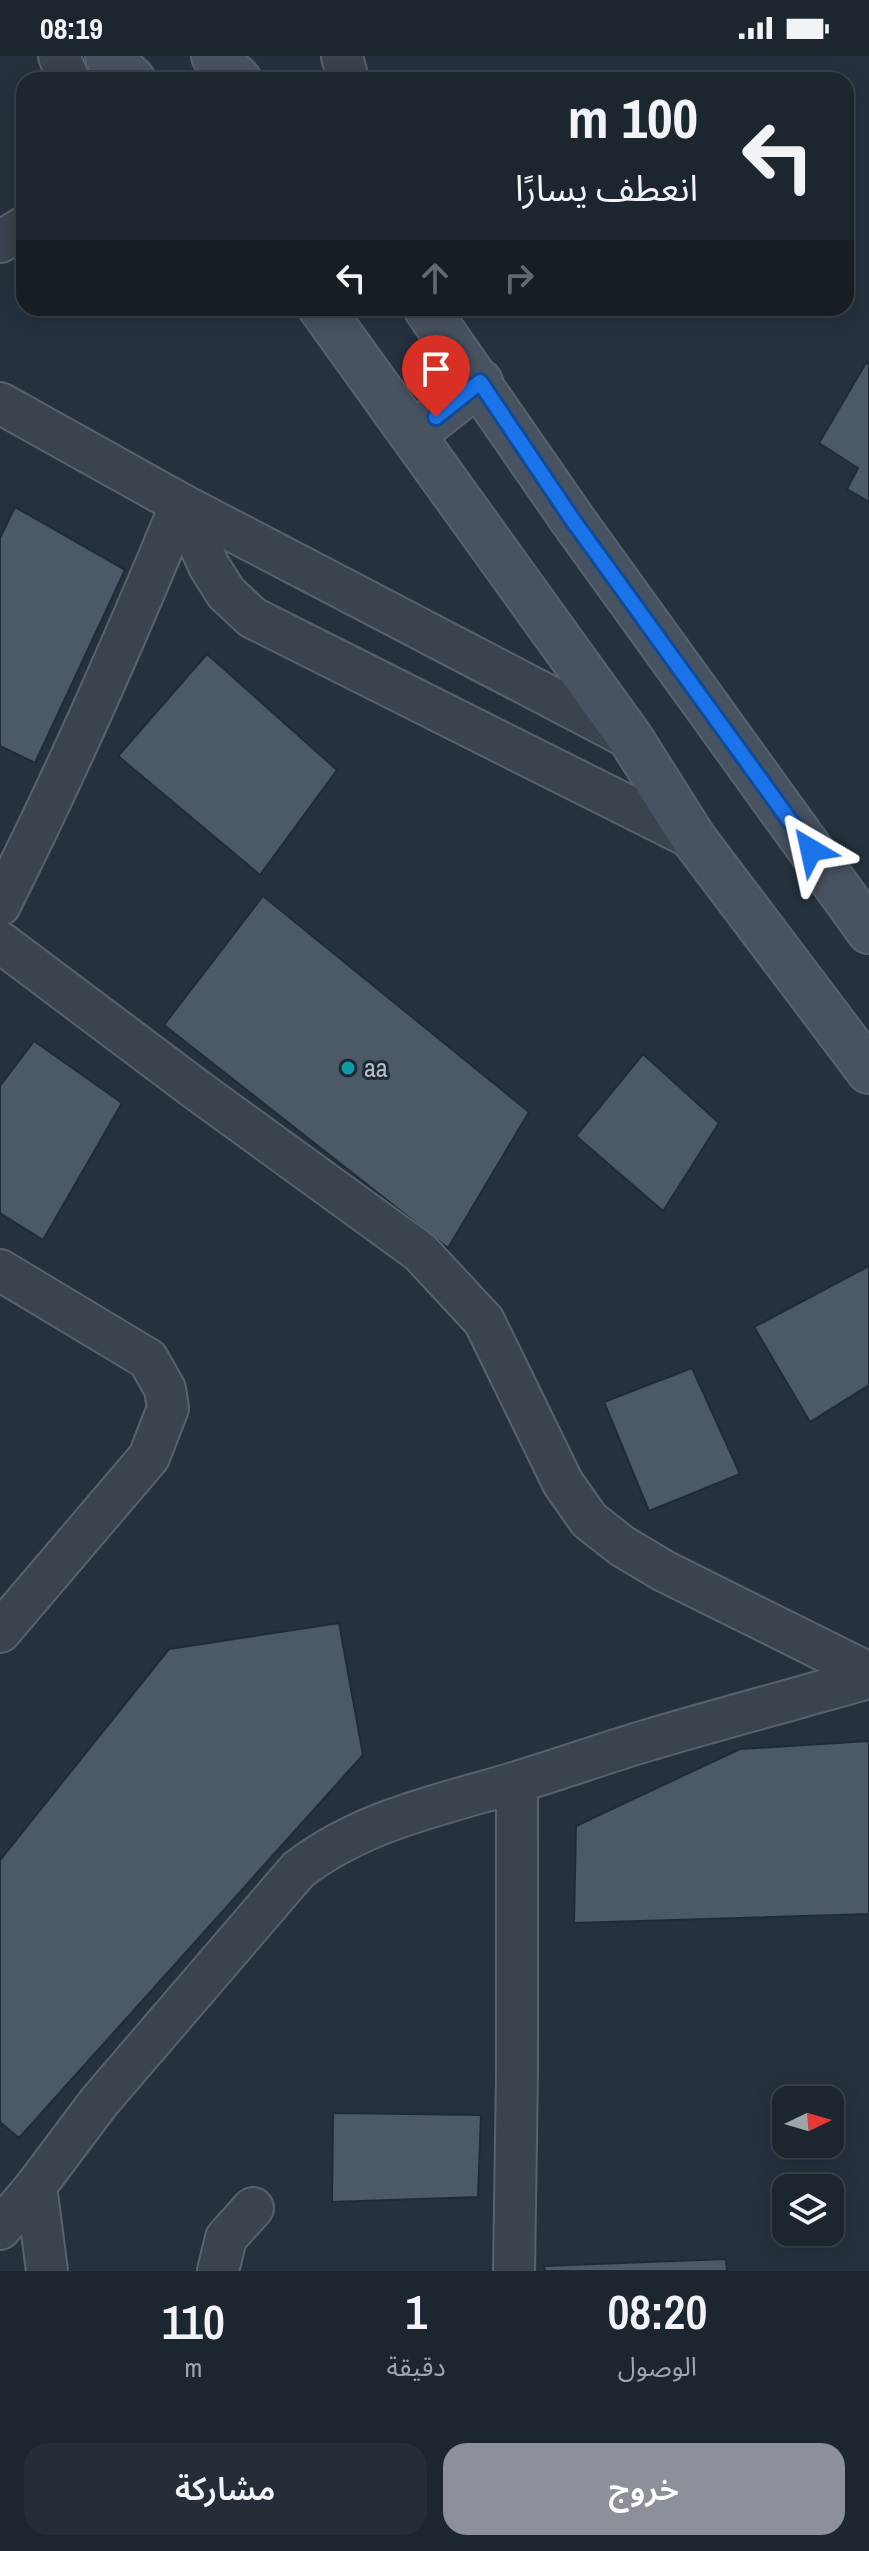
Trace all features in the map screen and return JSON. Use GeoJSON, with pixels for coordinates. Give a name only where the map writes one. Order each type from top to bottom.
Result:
{"type":"FeatureCollection","features":[{"type":"Feature","properties":{"kind":"main road"},"geometry":{"type":"LineString","coordinates":[[108,56],[125,72]]}},
{"type":"Feature","properties":{"kind":"main road"},"geometry":{"type":"LineString","coordinates":[[214,56],[231,72]]}},
{"type":"Feature","properties":{"kind":"main road"},"geometry":{"type":"LineString","coordinates":[[327,316],[631,739],[694,839],[869,1071]]}},
{"type":"Feature","properties":{"kind":"main road"},"geometry":{"type":"LineString","coordinates":[[432,316],[572,519],[869,931]]}},
{"type":"Feature","properties":{"kind":"main road"},"geometry":{"type":"LineString","coordinates":[[414,434],[480,382]]}},
{"type":"Feature","properties":{"kind":"street"},"geometry":{"type":"LineString","coordinates":[[0,403],[181,504],[631,739]]}},
{"type":"Feature","properties":{"kind":"street"},"geometry":{"type":"LineString","coordinates":[[181,504],[214,575],[226,593],[253,618],[694,839]]}},
{"type":"Feature","properties":{"kind":"street"},"geometry":{"type":"LineString","coordinates":[[0,905],[50,807],[181,504]]}},
{"type":"Feature","properties":{"kind":"street"},"geometry":{"type":"LineString","coordinates":[[0,942],[420,1252],[484,1321],[563,1483],[589,1520],[622,1546],[664,1571],[869,1675]]}},
{"type":"Feature","properties":{"kind":"street"},"geometry":{"type":"LineString","coordinates":[[0,1270],[148,1359],[165,1389],[168,1408],[149,1457],[0,1632]]}},
{"type":"Feature","properties":{"kind":"street"},"geometry":{"type":"LineString","coordinates":[[0,2229],[99,2102],[298,1870],[320,1853],[372,1826],[451,1800],[869,1675]]}},
{"type":"Feature","properties":{"kind":"street"},"geometry":{"type":"LineString","coordinates":[[514,2271],[517,1782]]}},
{"type":"Feature","properties":{"kind":"street"},"geometry":{"type":"LineString","coordinates":[[36,2186],[47,2271]]}},
{"type":"Feature","properties":{"kind":"street"},"geometry":{"type":"LineString","coordinates":[[218,2271],[226,2238],[253,2208]]}},
{"type":"Feature","properties":{"kind":"building"},"geometry":{"type":"Polygon","coordinates":[[[866,363],[869,364],[869,502],[847,489],[858,468],[819,443],[866,363]]]}},
{"type":"Feature","properties":{"kind":"building"},"geometry":{"type":"Polygon","coordinates":[[[15,507],[125,570],[35,763],[0,746],[0,538],[15,507]]]}},
{"type":"Feature","properties":{"kind":"building"},"geometry":{"type":"Polygon","coordinates":[[[207,654],[337,770],[260,875],[118,756],[207,654]]]}},
{"type":"Feature","properties":{"kind":"building","name":"aa"},"geometry":{"type":"Polygon","coordinates":[[[263,896],[529,1112],[448,1248],[164,1025],[263,896]]]}},
{"type":"Feature","properties":{"kind":"building"},"geometry":{"type":"Polygon","coordinates":[[[34,1041],[122,1103],[43,1240],[0,1213],[0,1086],[34,1041]]]}},
{"type":"Feature","properties":{"kind":"building"},"geometry":{"type":"Polygon","coordinates":[[[643,1054],[719,1123],[663,1211],[576,1136],[643,1054]]]}},
{"type":"Feature","properties":{"kind":"building"},"geometry":{"type":"Polygon","coordinates":[[[869,1266],[869,1385],[810,1422],[754,1327],[869,1266]]]}},
{"type":"Feature","properties":{"kind":"building"},"geometry":{"type":"Polygon","coordinates":[[[692,1368],[740,1474],[649,1511],[604,1402],[692,1368]]]}},
{"type":"Feature","properties":{"kind":"building"},"geometry":{"type":"Polygon","coordinates":[[[339,1623],[363,1755],[19,2138],[0,2122],[0,1860],[169,1649],[339,1623]]]}},
{"type":"Feature","properties":{"kind":"building"},"geometry":{"type":"Polygon","coordinates":[[[869,1741],[869,1914],[574,1923],[576,1826],[740,1749],[869,1741]]]}},
{"type":"Feature","properties":{"kind":"building"},"geometry":{"type":"Polygon","coordinates":[[[333,2113],[481,2115],[478,2197],[332,2202],[333,2113]]]}},
{"type":"Feature","properties":{"kind":"building"},"geometry":{"type":"Polygon","coordinates":[[[726,2259],[727,2271],[545,2271],[544,2266],[726,2259]]]}},
{"type":"Feature","properties":{"kind":"place","name":"aa"},"geometry":{"type":"Point","coordinates":[348,1068]}},
{"type":"Feature","properties":{"kind":"route"},"geometry":{"type":"LineString","coordinates":[[436,417],[480,382],[572,519],[811,850]]}}]}
